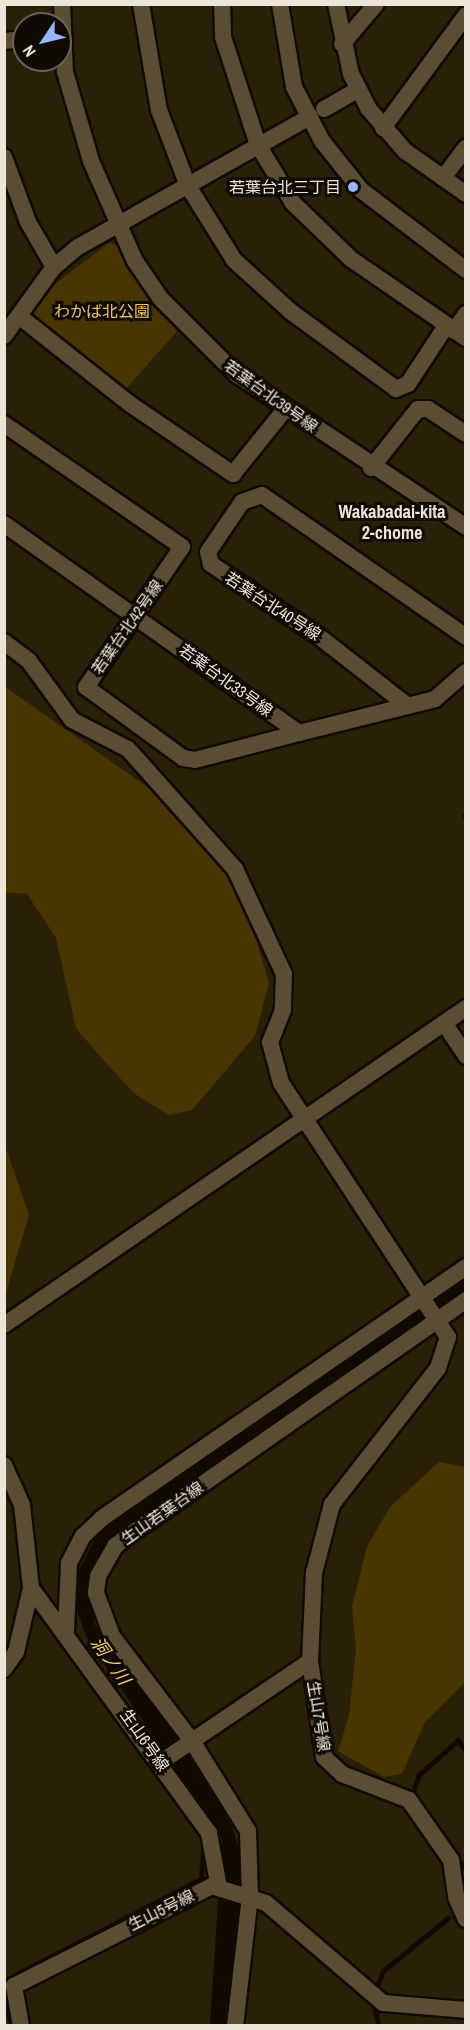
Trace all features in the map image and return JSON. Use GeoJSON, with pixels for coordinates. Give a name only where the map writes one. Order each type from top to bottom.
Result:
{"type":"FeatureCollection","features":[{"type":"Feature","properties":{"kind":"street"},"geometry":{"type":"LineString","coordinates":[[141,4],[151,79],[188,186],[234,260],[290,311],[396,388],[408,384],[455,332],[465,314]]}},
{"type":"Feature","properties":{"kind":"street"},"geometry":{"type":"LineString","coordinates":[[222,4],[224,37],[258,145],[278,181],[314,226],[455,332]]}},
{"type":"Feature","properties":{"kind":"street"},"geometry":{"type":"LineString","coordinates":[[280,4],[294,87],[317,113],[361,190],[465,270]]}},
{"type":"Feature","properties":{"kind":"street"},"geometry":{"type":"LineString","coordinates":[[336,4],[342,44],[359,89],[383,128],[465,194]]}},
{"type":"Feature","properties":{"kind":"street"},"geometry":{"type":"LineString","coordinates":[[342,44],[376,4]]}},
{"type":"Feature","properties":{"kind":"street"},"geometry":{"type":"LineString","coordinates":[[383,128],[465,15]]}},
{"type":"Feature","properties":{"kind":"street","name":"若葉台北39号線"},"geometry":{"type":"LineString","coordinates":[[68,72],[77,117],[116,224],[141,271],[196,338],[286,408],[371,468],[465,527]]}},
{"type":"Feature","properties":{"kind":"street"},"geometry":{"type":"LineString","coordinates":[[4,336],[54,267],[116,224],[359,89]]}},
{"type":"Feature","properties":{"kind":"street"},"geometry":{"type":"LineString","coordinates":[[443,178],[465,148]]}},
{"type":"Feature","properties":{"kind":"street"},"geometry":{"type":"LineString","coordinates":[[4,157],[10,196],[54,267]]}},
{"type":"Feature","properties":{"kind":"street"},"geometry":{"type":"LineString","coordinates":[[19,316],[130,404],[233,474],[286,408]]}},
{"type":"Feature","properties":{"kind":"street"},"geometry":{"type":"LineString","coordinates":[[371,468],[418,409],[428,409],[465,434]]}},
{"type":"Feature","properties":{"kind":"street","name":"若葉台北42号線"},"geometry":{"type":"LineString","coordinates":[[4,424],[182,548],[86,687],[183,758],[195,760],[299,733]]}},
{"type":"Feature","properties":{"kind":"street","name":"若葉台北40号線"},"geometry":{"type":"LineString","coordinates":[[408,706],[317,635],[211,564],[208,552],[242,502],[262,495],[465,637]]}},
{"type":"Feature","properties":{"kind":"street","name":"若葉台北33号線"},"geometry":{"type":"LineString","coordinates":[[4,524],[299,733]]}},
{"type":"Feature","properties":{"kind":"street"},"geometry":{"type":"LineString","coordinates":[[4,642],[29,661],[72,720],[128,749],[235,869],[284,974],[283,1010],[270,1042],[281,1083],[302,1121],[424,1298],[448,1337],[438,1368],[332,1504],[314,1573],[310,1661]]}},
{"type":"Feature","properties":{"kind":"street"},"geometry":{"type":"LineString","coordinates":[[299,733],[408,706],[448,692],[465,672]]}},
{"type":"Feature","properties":{"kind":"street"},"geometry":{"type":"LineString","coordinates":[[4,1325],[465,1008]]}},
{"type":"Feature","properties":{"kind":"street"},"geometry":{"type":"LineString","coordinates":[[444,1023],[465,1056]]}},
{"type":"Feature","properties":{"kind":"street"},"geometry":{"type":"LineString","coordinates":[[66,1631],[69,1563],[102,1518],[424,1298],[465,1267]]}},
{"type":"Feature","properties":{"kind":"street","name":"生山若葉台線"},"geometry":{"type":"LineString","coordinates":[[235,2025],[250,1896],[249,1831],[192,1741],[102,1616],[96,1593],[106,1559],[131,1534],[465,1300]]}},
{"type":"Feature","properties":{"kind":"street"},"geometry":{"type":"LineString","coordinates":[[4,1465],[22,1505],[31,1588],[16,1652],[4,1669]]}},
{"type":"Feature","properties":{"kind":"street","name":"生山6号線"},"geometry":{"type":"LineString","coordinates":[[31,1588],[66,1631],[209,1833],[219,1888]]}},
{"type":"Feature","properties":{"kind":"street","name":"生山7号線"},"geometry":{"type":"LineString","coordinates":[[160,1762],[310,1661],[324,1757],[342,1774],[409,1800],[451,1860],[456,1897],[465,1919]]}},
{"type":"Feature","properties":{"kind":"street","name":"生山5号線"},"geometry":{"type":"LineString","coordinates":[[21,2025],[9,1987],[190,1895],[219,1888],[250,1896],[266,1903],[383,2003],[465,2010]]}},
{"type":"Feature","properties":{"kind":"green space","name":"わかば北公園"},"geometry":{"type":"Polygon","coordinates":[[[109,243],[117,245],[179,329],[124,391],[34,321],[33,312],[55,284],[109,243]]]}},
{"type":"Feature","properties":{"kind":"green space"},"geometry":{"type":"Polygon","coordinates":[[[4,686],[153,791],[241,888],[269,983],[255,1036],[192,1110],[169,1115],[136,1095],[105,1062],[76,1028],[56,938],[27,894],[5,892],[4,686]]]}},
{"type":"Feature","properties":{"kind":"green space"},"geometry":{"type":"Polygon","coordinates":[[[4,1143],[29,1215],[5,1296],[4,1296],[4,1143]]]}},
{"type":"Feature","properties":{"kind":"green space"},"geometry":{"type":"Polygon","coordinates":[[[439,1462],[465,1467],[465,1682],[425,1722],[402,1774],[384,1777],[338,1751],[349,1715],[356,1650],[352,1606],[367,1547],[390,1507],[439,1462]]]}},
{"type":"Feature","properties":{"kind":"water","name":"洞ノ川"},"geometry":{"type":"Polygon","coordinates":[[[465,1277],[465,1293],[114,1535],[88,1585],[95,1625],[200,1769],[232,1827],[245,1866],[225,2025],[210,2025],[222,1839],[87,1638],[76,1608],[76,1575],[102,1526],[465,1277]]]}},
{"type":"Feature","properties":{"kind":"waterway"},"geometry":{"type":"LineString","coordinates":[[458,1740],[466,1751]]}},
{"type":"Feature","properties":{"kind":"waterway"},"geometry":{"type":"LineString","coordinates":[[412,1795],[419,1775],[457,1741]]}},
{"type":"Feature","properties":{"kind":"waterway"},"geometry":{"type":"LineString","coordinates":[[13,1976],[201,1879],[203,1849]]}},
{"type":"Feature","properties":{"kind":"waterway"},"geometry":{"type":"LineString","coordinates":[[460,1869],[466,1861]]}},
{"type":"Feature","properties":{"kind":"waterway"},"geometry":{"type":"LineString","coordinates":[[378,1984],[383,1971],[448,1918]]}},
{"type":"Feature","properties":{"kind":"waterway"},"geometry":{"type":"LineString","coordinates":[[4,1999],[13,2026]]}},
{"type":"Feature","properties":{"kind":"waterway"},"geometry":{"type":"LineString","coordinates":[[375,2009],[379,2026]]}},
{"type":"Feature","properties":{"kind":"place","name":"若葉台北三丁目"},"geometry":{"type":"Point","coordinates":[353,187]}},
{"type":"Feature","properties":{"kind":"district","name":"Wakabadai-kita 2-chome"},"geometry":{"type":"Point","coordinates":[392,523]}}]}
